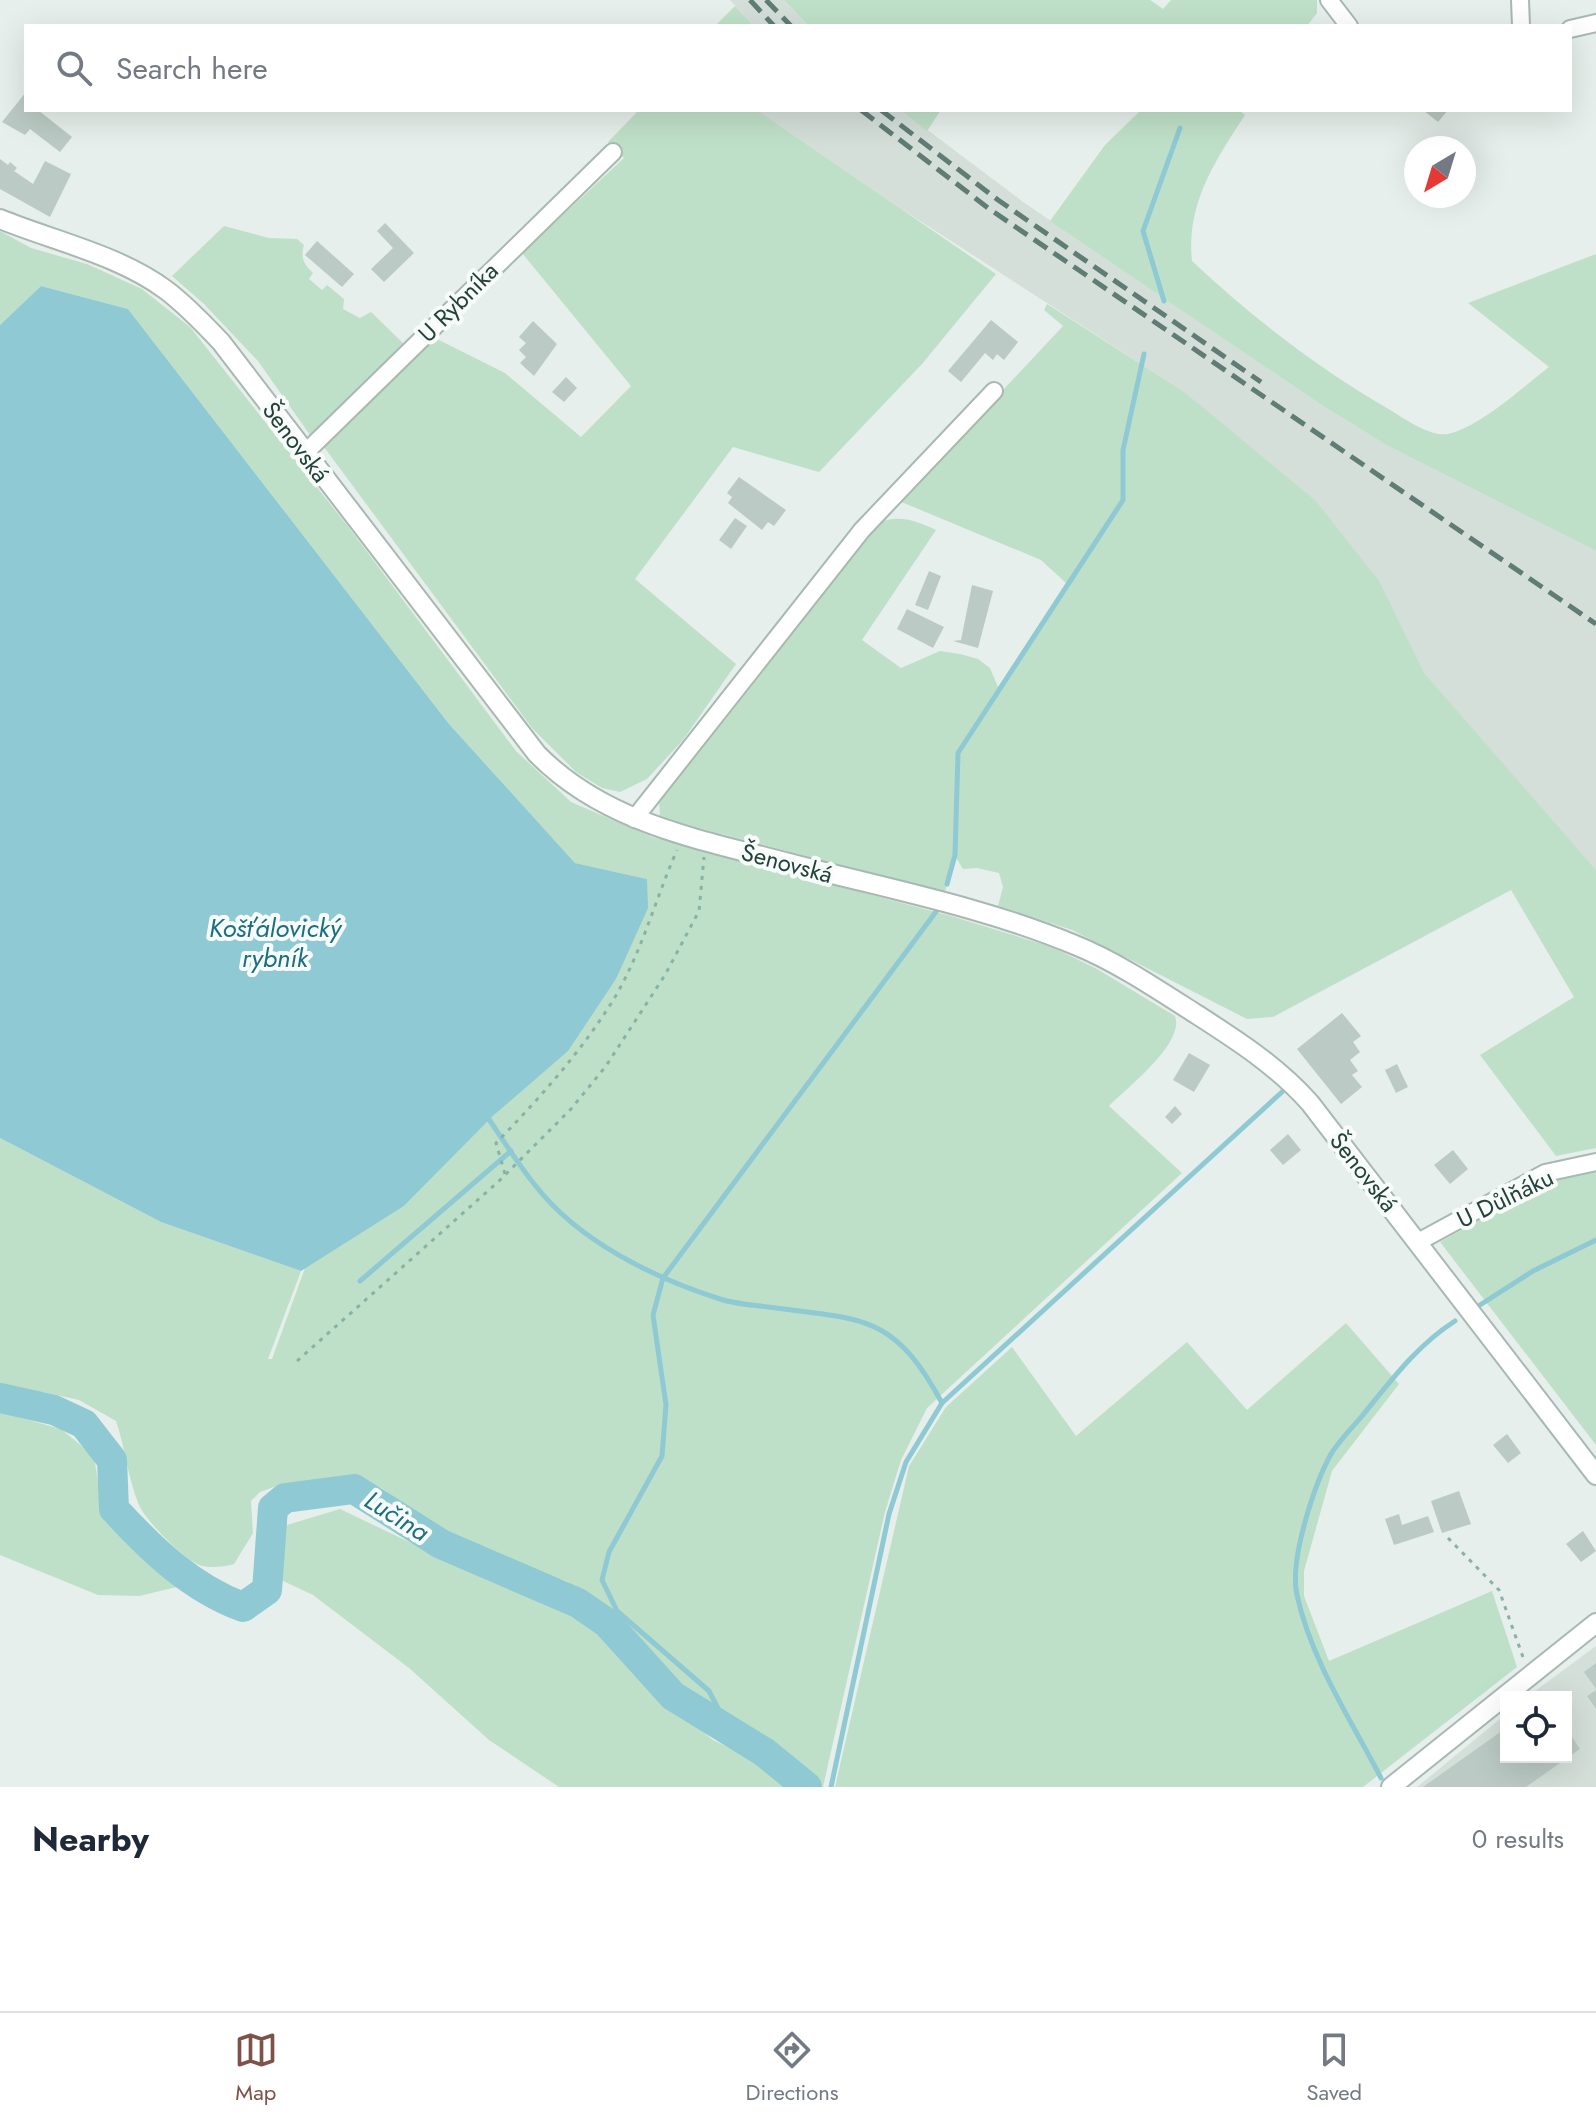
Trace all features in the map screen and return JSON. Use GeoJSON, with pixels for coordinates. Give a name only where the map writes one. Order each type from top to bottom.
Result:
{"type":"FeatureCollection","features":[{"type":"Feature","properties":{"kind":"street"},"geometry":{"type":"LineString","coordinates":[[1329,0],[1347,24]]}},
{"type":"Feature","properties":{"kind":"street"},"geometry":{"type":"LineString","coordinates":[[1520,0],[1521,24]]}},
{"type":"Feature","properties":{"kind":"street"},"geometry":{"type":"LineString","coordinates":[[1572,29],[1596,23]]}},
{"type":"Feature","properties":{"kind":"street","name":"U Rybníka"},"geometry":{"type":"LineString","coordinates":[[305,453],[613,152]]}},
{"type":"Feature","properties":{"kind":"street","name":"Šenovská"},"geometry":{"type":"LineString","coordinates":[[0,219],[102,257],[165,289],[221,342],[537,754],[586,796],[634,819],[684,836],[1028,928],[1076,945],[1127,971],[1253,1050],[1287,1078],[1418,1242],[1596,1475]]}},
{"type":"Feature","properties":{"kind":"street"},"geometry":{"type":"LineString","coordinates":[[634,819],[862,530],[994,391]]}},
{"type":"Feature","properties":{"kind":"street","name":"U Důlňáku"},"geometry":{"type":"LineString","coordinates":[[1418,1242],[1545,1173],[1596,1162]]}},
{"type":"Feature","properties":{"kind":"street"},"geometry":{"type":"LineString","coordinates":[[1391,1787],[1596,1623]]}},
{"type":"Feature","properties":{"kind":"path"},"geometry":{"type":"LineString","coordinates":[[504,1173],[497,1146],[576,1052],[613,1000],[642,940],[684,836]]}},
{"type":"Feature","properties":{"kind":"path"},"geometry":{"type":"LineString","coordinates":[[297,1361],[504,1173],[511,1170],[571,1109],[606,1066],[665,975],[699,911],[706,841]]}},
{"type":"Feature","properties":{"kind":"path"},"geometry":{"type":"LineString","coordinates":[[1448,1538],[1499,1590],[1529,1675]]}},
{"type":"Feature","properties":{"kind":"shaded area"},"geometry":{"type":"Polygon","coordinates":[[[730,0],[784,0],[807,24],[752,24],[730,0]]]}},
{"type":"Feature","properties":{"kind":"shaded area"},"geometry":{"type":"Polygon","coordinates":[[[760,112],[904,112],[1026,204],[1320,404],[1386,445],[1596,551],[1596,870],[1499,763],[1425,674],[1380,582],[1183,391],[897,206],[760,112]]]}},
{"type":"Feature","properties":{"kind":"shaded area"},"geometry":{"type":"Polygon","coordinates":[[[1596,1646],[1596,1787],[1417,1787],[1500,1719],[1500,1763],[1572,1763],[1572,1691],[1535,1691],[1596,1646]]]}},
{"type":"Feature","properties":{"kind":"green space"},"geometry":{"type":"Polygon","coordinates":[[[784,0],[1150,0],[1163,9],[1171,0],[1317,0],[1317,13],[1309,24],[807,24],[784,0]]]}},
{"type":"Feature","properties":{"kind":"green space"},"geometry":{"type":"Polygon","coordinates":[[[735,6],[752,24],[717,24],[735,6]]]}},
{"type":"Feature","properties":{"kind":"green space"},"geometry":{"type":"Polygon","coordinates":[[[637,112],[760,112],[996,274],[922,364],[819,472],[733,447],[635,579],[736,664],[683,740],[647,779],[620,792],[602,788],[576,772],[532,728],[324,447],[429,335],[505,373],[581,437],[631,386],[522,253],[624,158],[608,142],[637,112]]]}},
{"type":"Feature","properties":{"kind":"green space"},"geometry":{"type":"Polygon","coordinates":[[[903,112],[940,112],[927,131],[903,112]]]}},
{"type":"Feature","properties":{"kind":"green space"},"geometry":{"type":"Polygon","coordinates":[[[1139,112],[1241,112],[1245,115],[1213,166],[1198,202],[1191,240],[1192,261],[1263,323],[1313,360],[1404,419],[1434,433],[1448,434],[1474,423],[1549,367],[1468,303],[1596,254],[1596,551],[1386,445],[1320,404],[1050,221],[1105,145],[1139,112]]]}},
{"type":"Feature","properties":{"kind":"green space"},"geometry":{"type":"Polygon","coordinates":[[[224,226],[269,238],[297,239],[304,245],[302,254],[313,273],[309,279],[322,290],[327,285],[344,299],[343,309],[360,318],[371,312],[405,345],[310,435],[258,361],[204,304],[172,276],[224,226]]]}},
{"type":"Feature","properties":{"kind":"green space"},"geometry":{"type":"Polygon","coordinates":[[[0,231],[31,248],[87,264],[142,289],[190,327],[350,529],[516,751],[571,802],[652,837],[951,916],[1052,947],[1097,969],[1175,1016],[1176,1027],[1164,1051],[1109,1106],[1182,1173],[927,1408],[901,1460],[885,1512],[823,1787],[744,1723],[726,1715],[667,1675],[616,1614],[566,1581],[506,1562],[449,1538],[383,1489],[362,1479],[285,1483],[260,1492],[251,1501],[253,1533],[234,1564],[201,1566],[173,1546],[143,1512],[132,1485],[116,1421],[79,1400],[43,1392],[0,1391],[0,1138],[161,1222],[301,1271],[268,1359],[272,1359],[305,1268],[404,1206],[494,1115],[567,1051],[616,979],[647,879],[575,863],[449,724],[128,309],[41,286],[0,325],[0,231]]]}},
{"type":"Feature","properties":{"kind":"green space"},"geometry":{"type":"Polygon","coordinates":[[[1047,304],[1183,391],[1315,500],[1380,582],[1425,674],[1596,870],[1596,1148],[1556,1156],[1480,1055],[1574,997],[1511,890],[1273,1017],[1247,1019],[1072,930],[998,906],[1003,887],[999,873],[977,868],[963,869],[955,856],[945,892],[660,818],[659,800],[875,524],[891,519],[906,520],[936,530],[862,640],[901,668],[940,651],[978,659],[990,668],[998,687],[1066,583],[1041,560],[899,501],[1063,326],[1044,310],[1047,304]]]}},
{"type":"Feature","properties":{"kind":"green space"},"geometry":{"type":"Polygon","coordinates":[[[1596,1172],[1596,1445],[1440,1242],[1549,1181],[1596,1172]]]}},
{"type":"Feature","properties":{"kind":"green space"},"geometry":{"type":"Polygon","coordinates":[[[1346,1323],[1399,1384],[1332,1471],[1304,1571],[1304,1596],[1329,1661],[1492,1591],[1517,1667],[1363,1787],[835,1787],[909,1466],[946,1407],[1012,1347],[1076,1436],[1187,1342],[1247,1410],[1346,1323]]]}},
{"type":"Feature","properties":{"kind":"green space"},"geometry":{"type":"Polygon","coordinates":[[[0,1412],[61,1429],[94,1456],[104,1521],[177,1587],[139,1596],[98,1595],[0,1555],[0,1412]]]}},
{"type":"Feature","properties":{"kind":"green space"},"geometry":{"type":"Polygon","coordinates":[[[340,1509],[472,1572],[571,1611],[614,1648],[632,1673],[671,1707],[713,1740],[759,1762],[791,1787],[559,1787],[489,1740],[409,1668],[313,1595],[281,1580],[281,1546],[287,1525],[340,1509]]]}},
{"type":"Feature","properties":{"kind":"water","name":"Košťálovický rybník"},"geometry":{"type":"Polygon","coordinates":[[[41,286],[128,309],[449,724],[575,863],[647,879],[648,908],[616,979],[568,1051],[494,1115],[404,1206],[301,1271],[161,1222],[0,1138],[0,325],[41,286]]]}},
{"type":"Feature","properties":{"kind":"building"},"geometry":{"type":"Polygon","coordinates":[[[24,94],[24,112],[41,112],[72,137],[60,152],[30,129],[25,135],[2,122],[24,94]]]}},
{"type":"Feature","properties":{"kind":"building"},"geometry":{"type":"Polygon","coordinates":[[[1426,112],[1446,112],[1438,122],[1426,112]]]}},
{"type":"Feature","properties":{"kind":"building"},"geometry":{"type":"Polygon","coordinates":[[[0,159],[8,165],[10,162],[17,168],[14,171],[33,184],[45,161],[71,174],[50,217],[0,189],[0,159]]]}},
{"type":"Feature","properties":{"kind":"building"},"geometry":{"type":"Polygon","coordinates":[[[385,223],[414,253],[384,282],[371,269],[393,248],[377,231],[385,223]]]}},
{"type":"Feature","properties":{"kind":"building"},"geometry":{"type":"Polygon","coordinates":[[[317,241],[354,274],[342,287],[305,255],[317,241]]]}},
{"type":"Feature","properties":{"kind":"building"},"geometry":{"type":"Polygon","coordinates":[[[991,320],[1018,342],[1004,360],[997,354],[993,360],[985,353],[961,382],[948,371],[991,320]]]}},
{"type":"Feature","properties":{"kind":"building"},"geometry":{"type":"Polygon","coordinates":[[[533,321],[557,344],[534,376],[520,363],[526,357],[519,350],[526,343],[519,337],[533,321]]]}},
{"type":"Feature","properties":{"kind":"building"},"geometry":{"type":"Polygon","coordinates":[[[566,377],[577,388],[564,402],[552,392],[566,377]]]}},
{"type":"Feature","properties":{"kind":"building"},"geometry":{"type":"Polygon","coordinates":[[[739,477],[786,510],[774,526],[768,522],[762,530],[728,503],[732,497],[727,493],[739,477]]]}},
{"type":"Feature","properties":{"kind":"building"},"geometry":{"type":"Polygon","coordinates":[[[735,518],[747,526],[731,549],[719,540],[735,518]]]}},
{"type":"Feature","properties":{"kind":"building"},"geometry":{"type":"Polygon","coordinates":[[[929,571],[941,576],[928,610],[915,605],[929,571]]]}},
{"type":"Feature","properties":{"kind":"building"},"geometry":{"type":"Polygon","coordinates":[[[972,585],[993,591],[978,648],[953,641],[961,640],[972,585]]]}},
{"type":"Feature","properties":{"kind":"building"},"geometry":{"type":"Polygon","coordinates":[[[907,609],[944,627],[933,648],[897,629],[907,609]]]}},
{"type":"Feature","properties":{"kind":"building"},"geometry":{"type":"Polygon","coordinates":[[[1342,1013],[1361,1036],[1353,1042],[1360,1052],[1350,1060],[1358,1071],[1352,1075],[1362,1087],[1341,1104],[1297,1049],[1342,1013]]]}},
{"type":"Feature","properties":{"kind":"building"},"geometry":{"type":"Polygon","coordinates":[[[1189,1053],[1210,1065],[1194,1092],[1173,1080],[1189,1053]]]}},
{"type":"Feature","properties":{"kind":"building"},"geometry":{"type":"Polygon","coordinates":[[[1397,1064],[1408,1087],[1396,1093],[1385,1070],[1397,1064]]]}},
{"type":"Feature","properties":{"kind":"building"},"geometry":{"type":"Polygon","coordinates":[[[1175,1106],[1182,1114],[1172,1124],[1165,1117],[1175,1106]]]}},
{"type":"Feature","properties":{"kind":"building"},"geometry":{"type":"Polygon","coordinates":[[[1288,1134],[1301,1150],[1283,1165],[1270,1150],[1288,1134]]]}},
{"type":"Feature","properties":{"kind":"building"},"geometry":{"type":"Polygon","coordinates":[[[1453,1150],[1468,1169],[1450,1184],[1434,1165],[1453,1150]]]}},
{"type":"Feature","properties":{"kind":"building"},"geometry":{"type":"Polygon","coordinates":[[[1507,1434],[1521,1453],[1508,1463],[1493,1445],[1507,1434]]]}},
{"type":"Feature","properties":{"kind":"building"},"geometry":{"type":"Polygon","coordinates":[[[1459,1491],[1471,1524],[1442,1533],[1431,1501],[1459,1491]]]}},
{"type":"Feature","properties":{"kind":"building"},"geometry":{"type":"Polygon","coordinates":[[[1399,1514],[1402,1525],[1428,1516],[1434,1532],[1394,1545],[1385,1519],[1399,1514]]]}},
{"type":"Feature","properties":{"kind":"building"},"geometry":{"type":"Polygon","coordinates":[[[1583,1531],[1596,1551],[1581,1562],[1566,1544],[1583,1531]]]}},
{"type":"Feature","properties":{"kind":"building"},"geometry":{"type":"Polygon","coordinates":[[[1596,1663],[1596,1689],[1584,1672],[1596,1663]]]}},
{"type":"Feature","properties":{"kind":"building"},"geometry":{"type":"Polygon","coordinates":[[[1596,1690],[1596,1709],[1587,1696],[1596,1690]]]}},
{"type":"Feature","properties":{"kind":"building"},"geometry":{"type":"Polygon","coordinates":[[[1500,1732],[1500,1763],[1560,1763],[1526,1787],[1423,1787],[1500,1732]]]}},
{"type":"Feature","properties":{"kind":"building"},"geometry":{"type":"Polygon","coordinates":[[[1572,1737],[1580,1749],[1572,1755],[1572,1737]]]}},
{"type":"Feature","properties":{"kind":"waterway"},"geometry":{"type":"LineString","coordinates":[[1164,301],[1143,231],[1180,128]]}},
{"type":"Feature","properties":{"kind":"waterway"},"geometry":{"type":"LineString","coordinates":[[947,884],[955,855],[958,753],[1123,500],[1123,450],[1144,354]]}},
{"type":"Feature","properties":{"kind":"waterway"},"geometry":{"type":"LineString","coordinates":[[723,1729],[725,1722],[709,1691],[617,1611],[602,1580],[609,1552],[662,1456],[666,1405],[653,1315],[663,1278],[941,905]]}},
{"type":"Feature","properties":{"kind":"waterway"},"geometry":{"type":"LineString","coordinates":[[942,1403],[1282,1092]]}},
{"type":"Feature","properties":{"kind":"waterway"},"geometry":{"type":"LineString","coordinates":[[486,1115],[535,1185],[553,1205],[595,1240],[669,1280],[720,1299],[851,1319],[872,1326],[907,1351],[942,1403],[906,1462],[889,1514],[831,1787]]}},
{"type":"Feature","properties":{"kind":"waterway"},"geometry":{"type":"LineString","coordinates":[[360,1281],[511,1151]]}},
{"type":"Feature","properties":{"kind":"waterway"},"geometry":{"type":"LineString","coordinates":[[1480,1305],[1533,1271],[1596,1240]]}},
{"type":"Feature","properties":{"kind":"waterway"},"geometry":{"type":"LineString","coordinates":[[1381,1778],[1333,1689],[1303,1619],[1295,1580],[1300,1544],[1317,1484],[1331,1454],[1405,1365],[1428,1341],[1455,1321]]}},
{"type":"Feature","properties":{"kind":"waterway","name":"Lučina"},"geometry":{"type":"LineString","coordinates":[[0,1398],[54,1410],[84,1424],[112,1460],[114,1509],[173,1566],[224,1599],[243,1607],[267,1590],[273,1508],[285,1498],[354,1489],[441,1544],[578,1603],[607,1623],[673,1696],[764,1752],[807,1787]]}},
{"type":"Feature","properties":{"kind":"railway"},"geometry":{"type":"LineString","coordinates":[[750,0],[772,24]]}},
{"type":"Feature","properties":{"kind":"railway"},"geometry":{"type":"LineString","coordinates":[[766,0],[789,24]]}},
{"type":"Feature","properties":{"kind":"railway"},"geometry":{"type":"LineString","coordinates":[[864,112],[988,208],[1596,624]]}},
{"type":"Feature","properties":{"kind":"railway"},"geometry":{"type":"LineString","coordinates":[[884,112],[998,200],[1261,382]]}}]}
